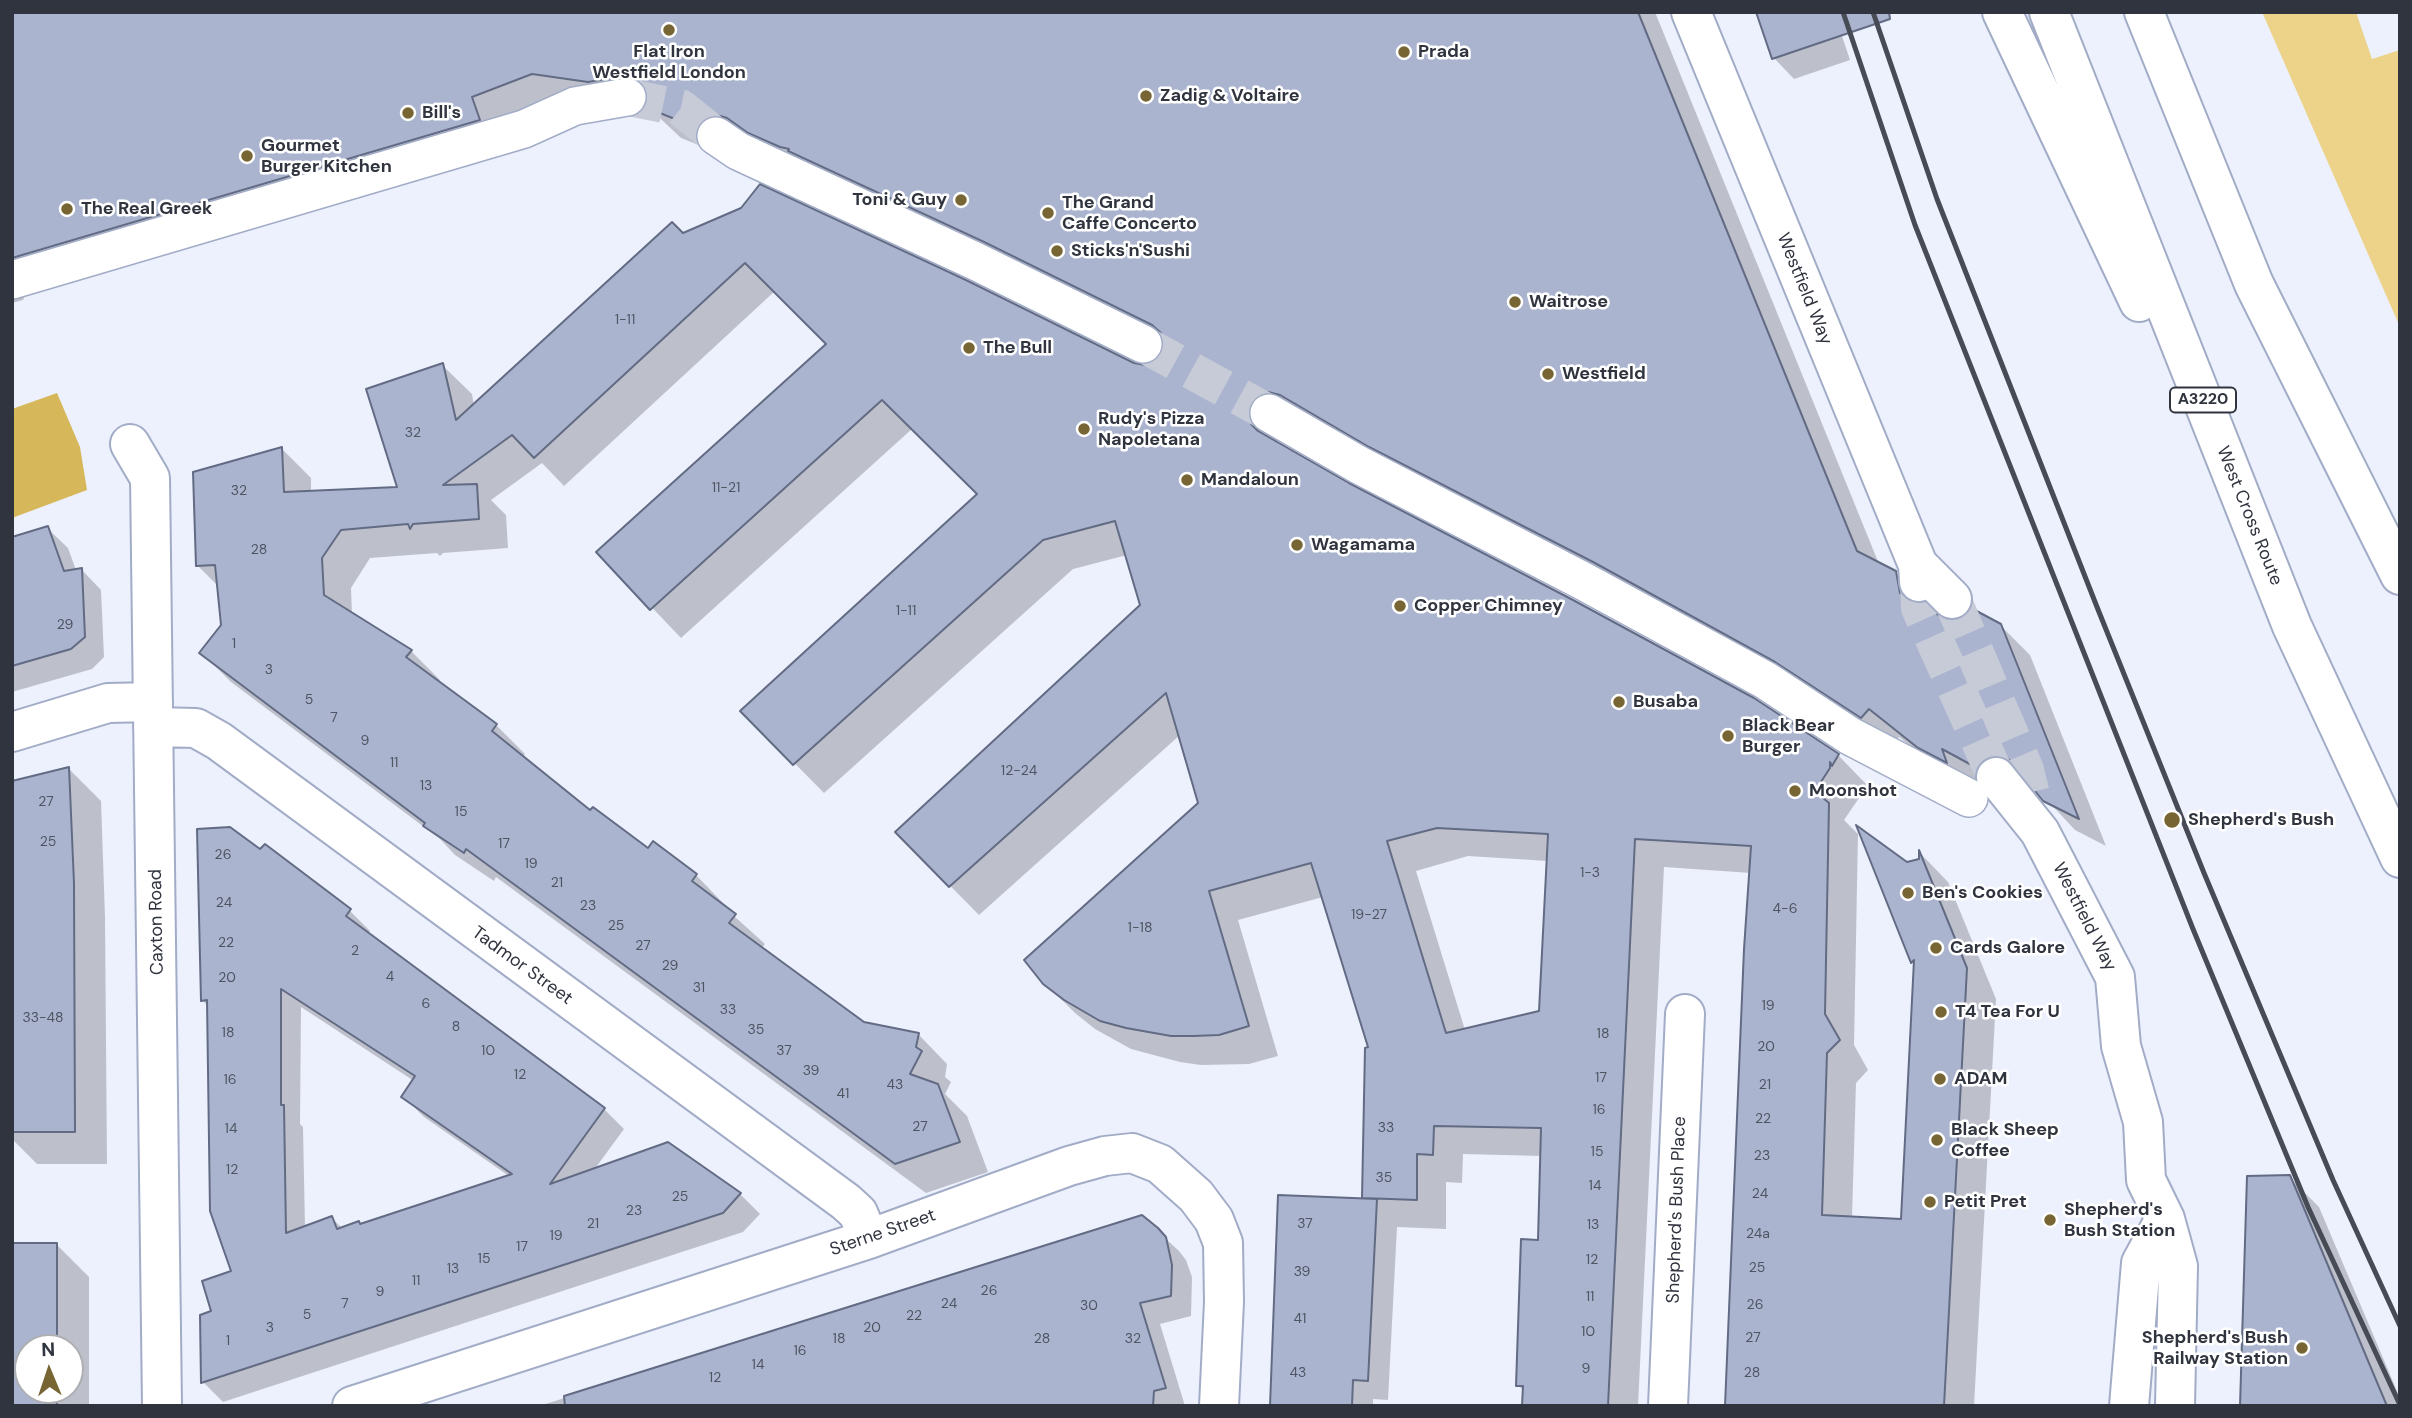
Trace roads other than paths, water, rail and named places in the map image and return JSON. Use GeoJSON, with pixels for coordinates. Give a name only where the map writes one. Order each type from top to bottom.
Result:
{"type":"FeatureCollection","features":[{"type":"Feature","properties":{"kind":"main road","name":"Westfield Way"},"geometry":{"type":"LineString","coordinates":[[1691,12],[1929,582]]}},
{"type":"Feature","properties":{"kind":"main road","name":"A3220"},"geometry":{"type":"LineString","coordinates":[[2002,12],[2292,626]]}},
{"type":"Feature","properties":{"kind":"main road","name":"West Cross Route"},"geometry":{"type":"LineString","coordinates":[[2049,12],[2292,626],[2400,858]]}},
{"type":"Feature","properties":{"kind":"main road"},"geometry":{"type":"LineString","coordinates":[[2146,12],[2164,65],[2254,284],[2400,575]]}},
{"type":"Feature","properties":{"kind":"main road","name":"Caxton Road"},"geometry":{"type":"LineString","coordinates":[[130,444],[150,478],[162,1406]]}},
{"type":"Feature","properties":{"kind":"main road","name":"Tadmor Street"},"geometry":{"type":"LineString","coordinates":[[12,732],[108,703],[196,728],[219,741],[846,1202],[858,1213],[869,1239]]}},
{"type":"Feature","properties":{"kind":"main road","name":"Westfield Way"},"geometry":{"type":"LineString","coordinates":[[1982,787],[2040,832]]}},
{"type":"Feature","properties":{"kind":"main road","name":"Westfield Way"},"geometry":{"type":"LineString","coordinates":[[2031,795],[2040,832],[2115,977],[2121,1046],[2143,1122],[2146,1180],[2165,1219],[2178,1266],[2175,1406]]}},
{"type":"Feature","properties":{"kind":"main road","name":"Shepherd's Bush Place"},"geometry":{"type":"LineString","coordinates":[[1668,1406],[1685,1014]]}},
{"type":"Feature","properties":{"kind":"main road","name":"Sterne Street"},"geometry":{"type":"LineString","coordinates":[[352,1406],[869,1239],[1069,1166],[1105,1156],[1132,1153],[1160,1164],[1196,1196],[1214,1220],[1223,1242],[1224,1302],[1219,1406]]}},
{"type":"Feature","properties":{"kind":"main road"},"geometry":{"type":"LineString","coordinates":[[2129,1406],[2141,1263],[2165,1219]]}},
{"type":"Feature","properties":{"kind":"street"},"geometry":{"type":"LineString","coordinates":[[12,280],[524,130],[575,106],[628,97]]}},
{"type":"Feature","properties":{"kind":"street"},"geometry":{"type":"LineString","coordinates":[[716,135],[738,151],[975,261],[1143,344]]}},
{"type":"Feature","properties":{"kind":"street"},"geometry":{"type":"LineString","coordinates":[[1269,413],[1359,465],[1583,581],[1753,674],[1850,736],[1982,787]]}},
{"type":"Feature","properties":{"kind":"tunnel"},"geometry":{"type":"LineString","coordinates":[[627,97],[681,108],[716,136]]}},
{"type":"Feature","properties":{"kind":"tunnel"},"geometry":{"type":"LineString","coordinates":[[1143,344],[1269,413]]}},
{"type":"Feature","properties":{"kind":"tunnel"},"geometry":{"type":"LineString","coordinates":[[1919,582],[1920,608],[1996,777]]}},
{"type":"Feature","properties":{"kind":"tunnel"},"geometry":{"type":"LineString","coordinates":[[1952,599],[2025,770],[2031,795]]}},
{"type":"Feature","properties":{"kind":"railway"},"geometry":{"type":"LineString","coordinates":[[1843,12],[1915,225],[2193,929],[2308,1207],[2400,1405]]}},
{"type":"Feature","properties":{"kind":"railway"},"geometry":{"type":"LineString","coordinates":[[1873,12],[1937,199],[2097,607],[2204,873],[2333,1180],[2400,1326]]}},
{"type":"Feature","properties":{"kind":"place","name":"Flat Iron Westfield London"},"geometry":{"type":"Point","coordinates":[669,30]}},
{"type":"Feature","properties":{"kind":"place","name":"Prada"},"geometry":{"type":"Point","coordinates":[1404,52]}},
{"type":"Feature","properties":{"kind":"place","name":"Zadig & Voltaire"},"geometry":{"type":"Point","coordinates":[1146,96]}},
{"type":"Feature","properties":{"kind":"place","name":"Bill's"},"geometry":{"type":"Point","coordinates":[408,113]}},
{"type":"Feature","properties":{"kind":"place","name":"Gourmet Burger Kitchen"},"geometry":{"type":"Point","coordinates":[247,156]}},
{"type":"Feature","properties":{"kind":"place","name":"Toni & Guy"},"geometry":{"type":"Point","coordinates":[961,200]}},
{"type":"Feature","properties":{"kind":"place","name":"The Real Greek"},"geometry":{"type":"Point","coordinates":[67,209]}},
{"type":"Feature","properties":{"kind":"place","name":"The Grand Caffe Concerto"},"geometry":{"type":"Point","coordinates":[1048,213]}},
{"type":"Feature","properties":{"kind":"place","name":"Sticks'n'Sushi"},"geometry":{"type":"Point","coordinates":[1057,251]}},
{"type":"Feature","properties":{"kind":"place","name":"Waitrose"},"geometry":{"type":"Point","coordinates":[1515,302]}},
{"type":"Feature","properties":{"kind":"place","name":"The Bull"},"geometry":{"type":"Point","coordinates":[969,348]}},
{"type":"Feature","properties":{"kind":"place","name":"Westfield"},"geometry":{"type":"Point","coordinates":[1548,374]}},
{"type":"Feature","properties":{"kind":"place","name":"Rudy's Pizza Napoletana"},"geometry":{"type":"Point","coordinates":[1084,429]}},
{"type":"Feature","properties":{"kind":"place","name":"Mandaloun"},"geometry":{"type":"Point","coordinates":[1187,480]}},
{"type":"Feature","properties":{"kind":"place","name":"Wagamama"},"geometry":{"type":"Point","coordinates":[1297,545]}},
{"type":"Feature","properties":{"kind":"place","name":"Copper Chimney"},"geometry":{"type":"Point","coordinates":[1400,606]}},
{"type":"Feature","properties":{"kind":"place","name":"Busaba"},"geometry":{"type":"Point","coordinates":[1619,702]}},
{"type":"Feature","properties":{"kind":"place","name":"Black Bear Burger"},"geometry":{"type":"Point","coordinates":[1728,736]}},
{"type":"Feature","properties":{"kind":"place","name":"Moonshot"},"geometry":{"type":"Point","coordinates":[1795,791]}},
{"type":"Feature","properties":{"kind":"place","name":"Shepherd's Bush"},"geometry":{"type":"Point","coordinates":[2172,820]}},
{"type":"Feature","properties":{"kind":"place","name":"Ben's Cookies"},"geometry":{"type":"Point","coordinates":[1908,893]}},
{"type":"Feature","properties":{"kind":"place","name":"Cards Galore"},"geometry":{"type":"Point","coordinates":[1936,948]}},
{"type":"Feature","properties":{"kind":"place","name":"T4 Tea For U"},"geometry":{"type":"Point","coordinates":[1941,1012]}},
{"type":"Feature","properties":{"kind":"place","name":"ADAM"},"geometry":{"type":"Point","coordinates":[1940,1079]}},
{"type":"Feature","properties":{"kind":"place","name":"Black Sheep Coffee"},"geometry":{"type":"Point","coordinates":[1937,1140]}},
{"type":"Feature","properties":{"kind":"place","name":"Petit Pret"},"geometry":{"type":"Point","coordinates":[1930,1202]}},
{"type":"Feature","properties":{"kind":"place","name":"Shepherd's Bush Station"},"geometry":{"type":"Point","coordinates":[2050,1220]}},
{"type":"Feature","properties":{"kind":"place","name":"Shepherd's Bush Railway Station"},"geometry":{"type":"Point","coordinates":[2302,1348]}}]}
